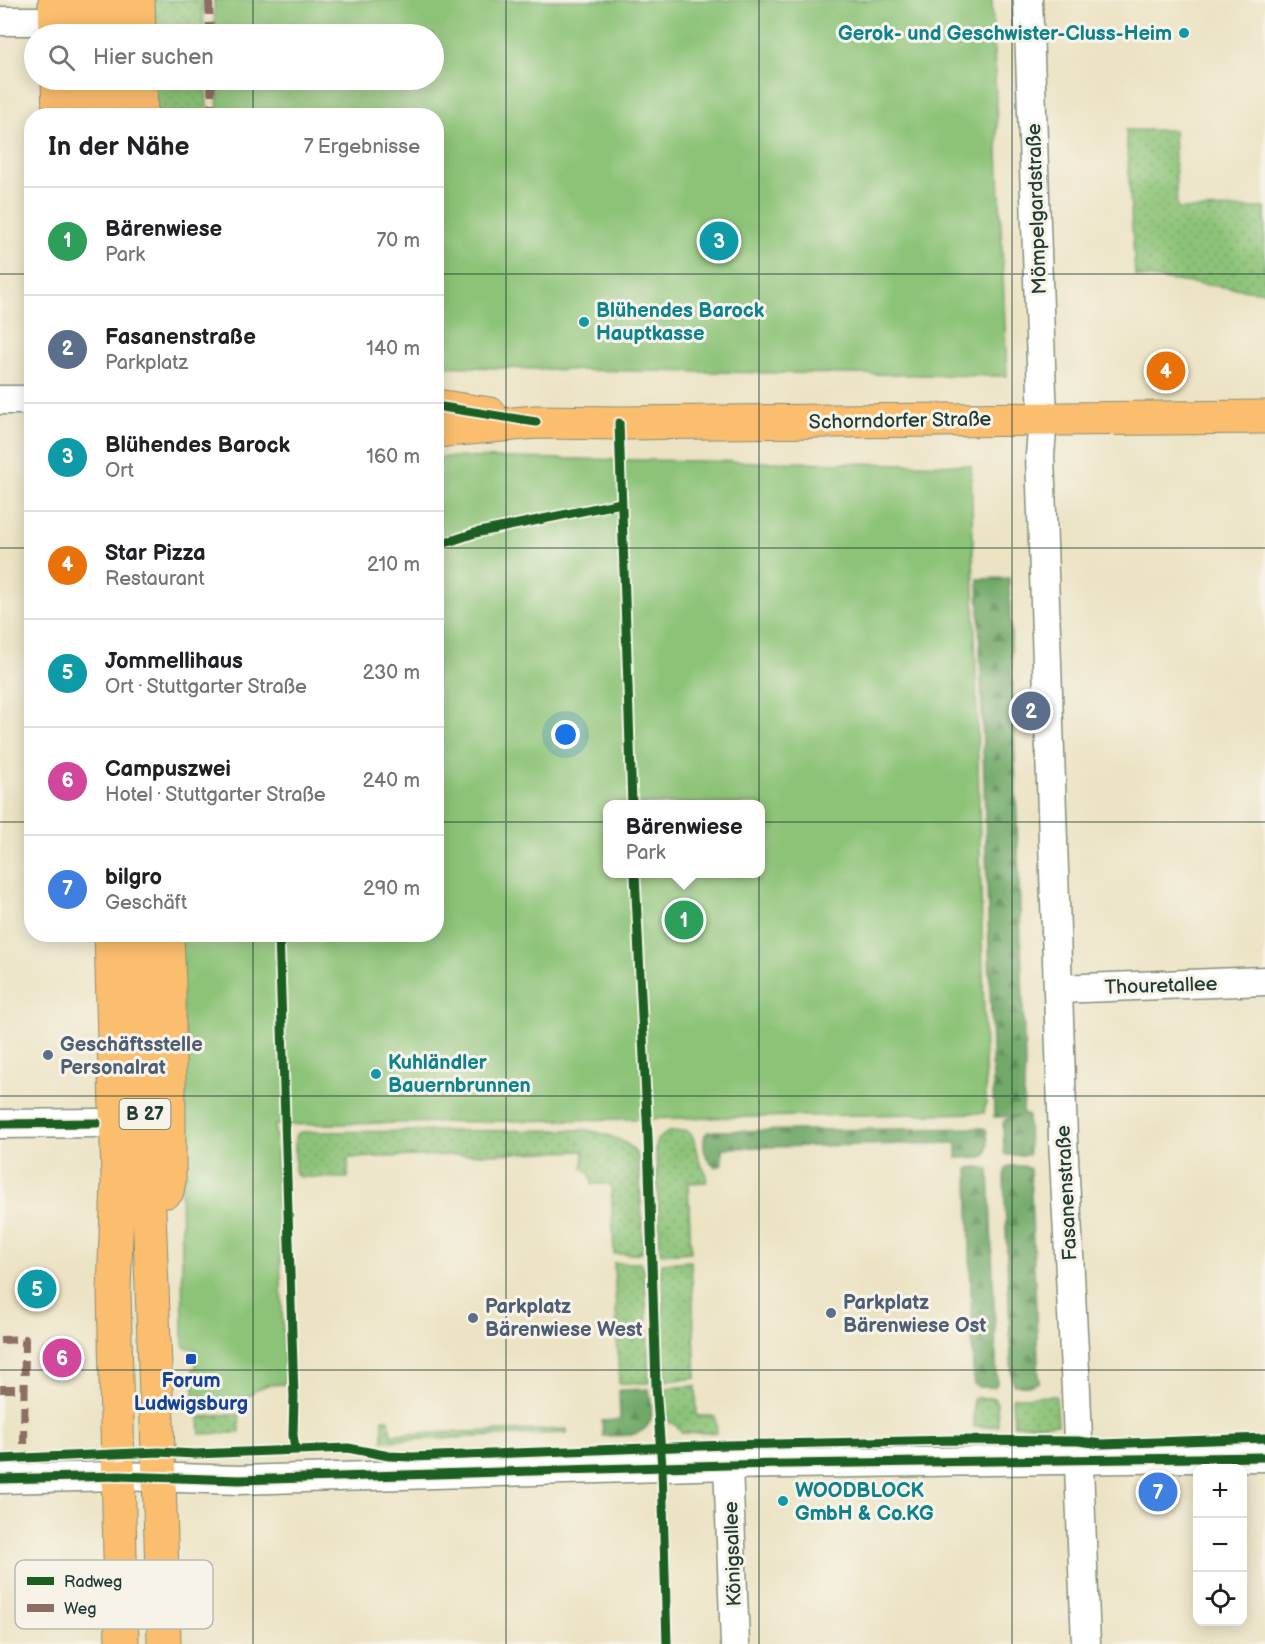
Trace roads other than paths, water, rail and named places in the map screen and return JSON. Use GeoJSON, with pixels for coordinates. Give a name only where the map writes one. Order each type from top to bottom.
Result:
{"type":"FeatureCollection","features":[{"type":"Feature","properties":{"kind":"main road"},"geometry":{"type":"LineString","coordinates":[[62,22],[80,0]]}},
{"type":"Feature","properties":{"kind":"main road"},"geometry":{"type":"LineString","coordinates":[[107,0],[108,24]]}},
{"type":"Feature","properties":{"kind":"main road"},"geometry":{"type":"LineString","coordinates":[[138,0],[139,24]]}},
{"type":"Feature","properties":{"kind":"main road"},"geometry":{"type":"LineString","coordinates":[[58,90],[59,108]]}},
{"type":"Feature","properties":{"kind":"main road"},"geometry":{"type":"LineString","coordinates":[[83,90],[84,108]]}},
{"type":"Feature","properties":{"kind":"main road"},"geometry":{"type":"LineString","coordinates":[[109,90],[110,108]]}},
{"type":"Feature","properties":{"kind":"main road"},"geometry":{"type":"LineString","coordinates":[[141,90],[141,108]]}},
{"type":"Feature","properties":{"kind":"main road","name":"Schorndorfer Straße"},"geometry":{"type":"LineString","coordinates":[[444,407],[536,422]]}},
{"type":"Feature","properties":{"kind":"main road","name":"Schorndorfer Straße"},"geometry":{"type":"LineString","coordinates":[[444,430],[536,422],[1265,417]]}},
{"type":"Feature","properties":{"kind":"main road"},"geometry":{"type":"LineString","coordinates":[[90,942],[98,1215],[114,1291]]}},
{"type":"Feature","properties":{"kind":"main road","name":"B 27"},"geometry":{"type":"LineString","coordinates":[[111,942],[118,1180],[114,1291],[120,1560]]}},
{"type":"Feature","properties":{"kind":"main road","name":"B 27"},"geometry":{"type":"LineString","coordinates":[[138,942],[162,1560]]}},
{"type":"Feature","properties":{"kind":"main road"},"geometry":{"type":"LineString","coordinates":[[153,1294],[169,1181],[167,942]]}},
{"type":"Feature","properties":{"kind":"main road","name":"B 27"},"geometry":{"type":"LineString","coordinates":[[122,1629],[122,1644]]}},
{"type":"Feature","properties":{"kind":"main road","name":"B 27"},"geometry":{"type":"LineString","coordinates":[[164,1629],[164,1644]]}},
{"type":"Feature","properties":{"kind":"street","name":"Mömpelgardstraße"},"geometry":{"type":"LineString","coordinates":[[1028,0],[1043,419]]}},
{"type":"Feature","properties":{"kind":"street"},"geometry":{"type":"LineString","coordinates":[[0,21],[62,22]]}},
{"type":"Feature","properties":{"kind":"street"},"geometry":{"type":"LineString","coordinates":[[0,400],[24,400]]}},
{"type":"Feature","properties":{"kind":"street","name":"Fasanenstraße"},"geometry":{"type":"LineString","coordinates":[[1043,419],[1040,455],[1063,1139],[1086,1644]]}},
{"type":"Feature","properties":{"kind":"street","name":"Thouretallee"},"geometry":{"type":"LineString","coordinates":[[1058,989],[1265,981]]}},
{"type":"Feature","properties":{"kind":"street"},"geometry":{"type":"LineString","coordinates":[[0,1124],[97,1123]]}},
{"type":"Feature","properties":{"kind":"street"},"geometry":{"type":"LineString","coordinates":[[0,1479],[118,1476],[239,1480],[728,1465],[1265,1457]]}},
{"type":"Feature","properties":{"kind":"street","name":"Königsallee"},"geometry":{"type":"LineString","coordinates":[[728,1465],[735,1644]]}},
{"type":"Feature","properties":{"kind":"place","name":"Gerok- und Geschwister-Cluss-Heim"},"geometry":{"type":"Point","coordinates":[1184,33]}},
{"type":"Feature","properties":{"kind":"place","name":"Blühendes Barock"},"geometry":{"type":"Point","coordinates":[719,241]}},
{"type":"Feature","properties":{"kind":"place","name":"Blühendes Barock Hauptkasse"},"geometry":{"type":"Point","coordinates":[584,322]}},
{"type":"Feature","properties":{"kind":"place","name":"Star Pizza"},"geometry":{"type":"Point","coordinates":[1166,371]}},
{"type":"Feature","properties":{"kind":"place","name":"Fasanenstraße"},"geometry":{"type":"Point","coordinates":[1031,711]}},
{"type":"Feature","properties":{"kind":"place","name":"Bärenwiese"},"geometry":{"type":"Point","coordinates":[684,920]}},
{"type":"Feature","properties":{"kind":"place","name":"Geschäftsstelle Personalrat"},"geometry":{"type":"Point","coordinates":[48,1055]}},
{"type":"Feature","properties":{"kind":"place","name":"Kuhländler Bauernbrunnen"},"geometry":{"type":"Point","coordinates":[376,1074]}},
{"type":"Feature","properties":{"kind":"place","name":"Jommellihaus"},"geometry":{"type":"Point","coordinates":[37,1289]}},
{"type":"Feature","properties":{"kind":"place","name":"Parkplatz Bärenwiese Ost"},"geometry":{"type":"Point","coordinates":[831,1313]}},
{"type":"Feature","properties":{"kind":"place","name":"Parkplatz Bärenwiese West"},"geometry":{"type":"Point","coordinates":[473,1318]}},
{"type":"Feature","properties":{"kind":"place","name":"Campuszwei"},"geometry":{"type":"Point","coordinates":[62,1358]}},
{"type":"Feature","properties":{"kind":"place","name":"Forum Ludwigsburg"},"geometry":{"type":"Point","coordinates":[191,1359]}},
{"type":"Feature","properties":{"kind":"place","name":"bilgro"},"geometry":{"type":"Point","coordinates":[1158,1492]}},
{"type":"Feature","properties":{"kind":"place","name":"WOODBLOCK GmbH & Co.KG"},"geometry":{"type":"Point","coordinates":[783,1501]}}]}
